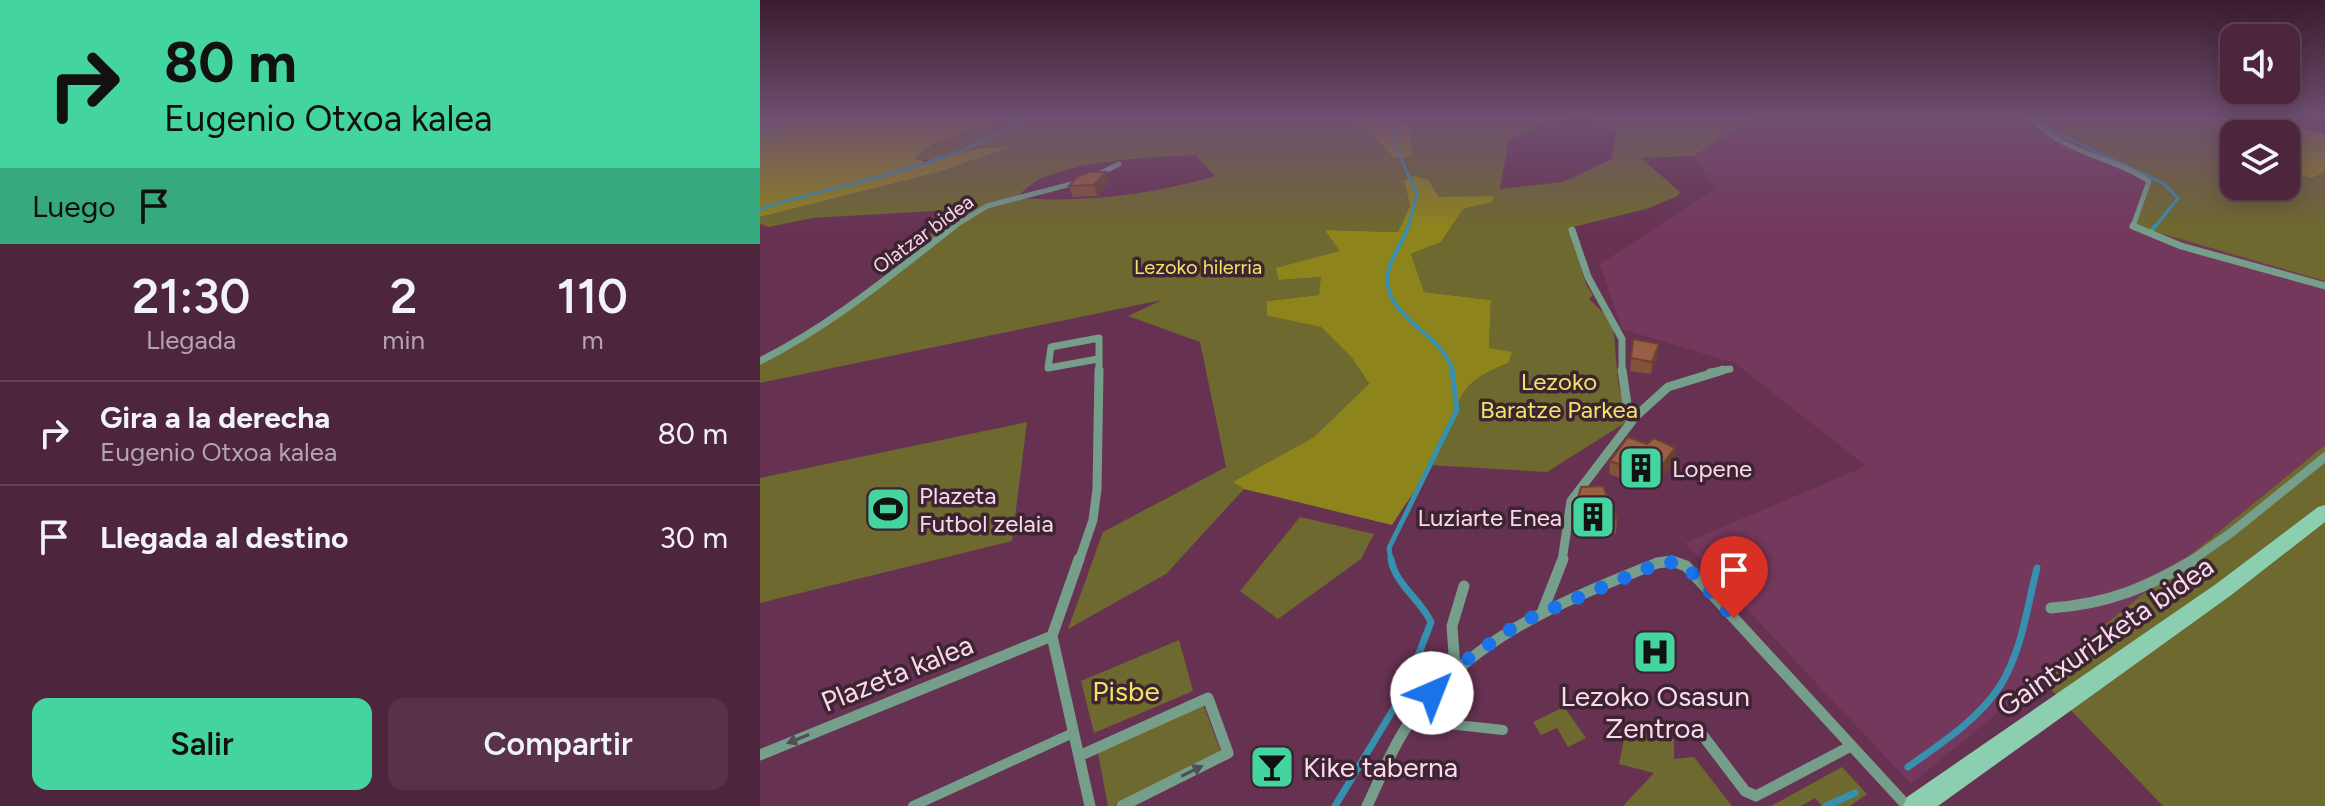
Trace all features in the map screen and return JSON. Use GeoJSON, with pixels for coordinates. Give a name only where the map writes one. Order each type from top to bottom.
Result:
{"type":"FeatureCollection","features":[{"type":"Feature","properties":{"kind":"main road","name":"Gaintxurizketa bidea"},"geometry":{"type":"LineString","coordinates":[[1916,806],[2223,590],[2325,512]]}},
{"type":"Feature","properties":{"kind":"street"},"geometry":{"type":"LineString","coordinates":[[2098,155],[2149,181],[2133,226],[2138,230],[2181,246],[2325,286]]}},
{"type":"Feature","properties":{"kind":"street","name":"Olatzar bidea"},"geometry":{"type":"LineString","coordinates":[[760,361],[806,338],[850,308],[954,226],[987,206],[1080,182],[1119,164]]}},
{"type":"Feature","properties":{"kind":"street"},"geometry":{"type":"LineString","coordinates":[[1572,230],[1588,277],[1622,339],[1622,383],[1627,404],[1635,417]]}},
{"type":"Feature","properties":{"kind":"street"},"geometry":{"type":"LineString","coordinates":[[1090,806],[1052,636],[1093,520],[1097,489],[1099,338],[1051,347],[1048,368],[1098,359]]}},
{"type":"Feature","properties":{"kind":"street"},"geometry":{"type":"LineString","coordinates":[[1543,610],[1565,554],[1571,501],[1635,417],[1668,387],[1710,372],[1730,369]]}},
{"type":"Feature","properties":{"kind":"street"},"geometry":{"type":"LineString","coordinates":[[2051,608],[2079,609],[2106,603],[2149,583],[2209,549],[2325,457]]}},
{"type":"Feature","properties":{"kind":"street"},"geometry":{"type":"LineString","coordinates":[[1367,806],[1411,720],[1455,668],[1492,640],[1543,610],[1664,561],[1679,563],[1695,576],[1907,806]]}},
{"type":"Feature","properties":{"kind":"street"},"geometry":{"type":"LineString","coordinates":[[1455,668],[1451,631],[1455,606],[1464,586]]}},
{"type":"Feature","properties":{"kind":"street","name":"Plazeta kalea"},"geometry":{"type":"LineString","coordinates":[[760,755],[1052,636]]}},
{"type":"Feature","properties":{"kind":"street"},"geometry":{"type":"LineString","coordinates":[[1079,756],[1208,698],[1228,753],[1122,806]]}},
{"type":"Feature","properties":{"kind":"street"},"geometry":{"type":"LineString","coordinates":[[1411,720],[1503,730]]}},
{"type":"Feature","properties":{"kind":"street"},"geometry":{"type":"LineString","coordinates":[[913,806],[1073,733]]}},
{"type":"Feature","properties":{"kind":"street"},"geometry":{"type":"LineString","coordinates":[[1704,737],[1745,791],[1756,796],[1851,746]]}},
{"type":"Feature","properties":{"kind":"shaded area"},"geometry":{"type":"Polygon","coordinates":[[[760,155],[918,155],[914,158],[926,162],[955,155],[989,155],[939,172],[760,217],[760,155]]]}},
{"type":"Feature","properties":{"kind":"shaded area"},"geometry":{"type":"Polygon","coordinates":[[[1391,155],[1411,155],[1405,158],[1391,155]]]}},
{"type":"Feature","properties":{"kind":"shaded area"},"geometry":{"type":"Polygon","coordinates":[[[2103,155],[2125,163],[2150,181],[2133,225],[2325,281],[2325,445],[1911,784],[1685,543],[1866,466],[1735,363],[1622,329],[1600,264],[1716,188],[1693,156],[2103,155]]]}},
{"type":"Feature","properties":{"kind":"shaded area"},"geometry":{"type":"Polygon","coordinates":[[[2300,155],[2325,155],[2325,171],[2313,178],[2300,175],[2300,155]]]}},
{"type":"Feature","properties":{"kind":"shaded area"},"geometry":{"type":"Polygon","coordinates":[[[1414,176],[1428,180],[1439,197],[1493,196],[1493,202],[1463,209],[1441,242],[1411,254],[1424,292],[1491,300],[1489,348],[1512,352],[1508,363],[1490,371],[1467,388],[1455,408],[1433,461],[1392,525],[1244,489],[1233,482],[1314,437],[1369,384],[1352,358],[1321,327],[1267,316],[1267,301],[1319,295],[1321,277],[1279,280],[1276,268],[1340,251],[1325,230],[1398,232],[1410,206],[1404,181],[1414,176]]]}},
{"type":"Feature","properties":{"kind":"green space"},"geometry":{"type":"Polygon","coordinates":[[[918,155],[959,155],[937,160],[914,158],[918,155]]]}},
{"type":"Feature","properties":{"kind":"green space"},"geometry":{"type":"Polygon","coordinates":[[[988,155],[1506,155],[1500,189],[1563,182],[1612,159],[1613,155],[1695,155],[1641,158],[1680,192],[1678,196],[1646,209],[1569,228],[1586,284],[1593,295],[1589,299],[1613,322],[1618,383],[1628,421],[1547,472],[1429,465],[1463,394],[1486,373],[1507,363],[1511,353],[1489,348],[1491,300],[1424,292],[1411,254],[1441,242],[1463,209],[1493,202],[1439,197],[1428,180],[1404,182],[1410,206],[1398,232],[1326,230],[1341,251],[1279,280],[1322,277],[1319,295],[1267,301],[1267,316],[1321,327],[1352,358],[1369,385],[1314,437],[1234,482],[1244,489],[1166,574],[1068,629],[1103,532],[1226,467],[1200,342],[1128,316],[1162,300],[760,383],[760,363],[802,338],[908,263],[951,210],[812,218],[769,227],[760,224],[760,217],[939,172],[988,155]],[[1195,155],[1116,161],[1058,172],[1030,185],[1015,198],[1116,196],[1215,176],[1195,155]]]}},
{"type":"Feature","properties":{"kind":"green space"},"geometry":{"type":"Polygon","coordinates":[[[2103,155],[2220,155],[2220,200],[2300,200],[2300,175],[2313,178],[2325,171],[2325,281],[2132,225],[2150,181],[2125,163],[2103,155]]]}},
{"type":"Feature","properties":{"kind":"green space","name":"Plazeta Futbol zelaia"},"geometry":{"type":"Polygon","coordinates":[[[1027,422],[1012,541],[760,603],[760,478],[1027,422]]]}},
{"type":"Feature","properties":{"kind":"green space"},"geometry":{"type":"Polygon","coordinates":[[[2325,445],[2325,806],[2163,806],[2040,678],[2325,445]]]}},
{"type":"Feature","properties":{"kind":"green space"},"geometry":{"type":"Polygon","coordinates":[[[1300,517],[1374,534],[1361,559],[1278,619],[1240,591],[1300,517]]]}},
{"type":"Feature","properties":{"kind":"green space","name":"Pisbe"},"geometry":{"type":"Polygon","coordinates":[[[1179,640],[1193,691],[1094,733],[1081,681],[1179,640]]]}},
{"type":"Feature","properties":{"kind":"green space"},"geometry":{"type":"Polygon","coordinates":[[[1203,704],[1221,752],[1114,806],[1108,806],[1098,753],[1203,704]]]}},
{"type":"Feature","properties":{"kind":"green space"},"geometry":{"type":"Polygon","coordinates":[[[1564,707],[1586,738],[1568,747],[1557,728],[1541,735],[1533,722],[1564,707]]]}},
{"type":"Feature","properties":{"kind":"green space"},"geometry":{"type":"Polygon","coordinates":[[[1626,730],[1674,739],[1674,759],[1694,757],[1732,806],[1623,806],[1654,773],[1619,764],[1626,730]]]}},
{"type":"Feature","properties":{"kind":"green space"},"geometry":{"type":"Polygon","coordinates":[[[1842,767],[1867,794],[1850,806],[1822,806],[1815,798],[1801,806],[1771,806],[1842,767]]]}},
{"type":"Feature","properties":{"kind":"building"},"geometry":{"type":"Polygon","coordinates":[[[1089,172],[1106,172],[1094,185],[1069,186],[1077,177],[1089,172]]]}},
{"type":"Feature","properties":{"kind":"building"},"geometry":{"type":"Polygon","coordinates":[[[1633,339],[1659,344],[1652,362],[1631,358],[1633,339]]]}},
{"type":"Feature","properties":{"kind":"building"},"geometry":{"type":"Polygon","coordinates":[[[1628,437],[1647,444],[1654,438],[1675,448],[1654,476],[1610,461],[1628,437]]]}},
{"type":"Feature","properties":{"kind":"building"},"geometry":{"type":"Polygon","coordinates":[[[1603,486],[1617,519],[1579,521],[1576,505],[1581,487],[1603,486]]]}},
{"type":"Feature","properties":{"kind":"waterway"},"geometry":{"type":"LineString","coordinates":[[760,209],[898,172],[950,155]]}},
{"type":"Feature","properties":{"kind":"waterway"},"geometry":{"type":"LineString","coordinates":[[1399,155],[1417,194],[1408,228]]}},
{"type":"Feature","properties":{"kind":"waterway"},"geometry":{"type":"LineString","coordinates":[[2102,155],[2163,183],[2178,198],[2154,228]]}},
{"type":"Feature","properties":{"kind":"waterway"},"geometry":{"type":"LineString","coordinates":[[1408,226],[1388,272],[1388,288],[1403,313],[1438,346],[1453,372]]}},
{"type":"Feature","properties":{"kind":"waterway"},"geometry":{"type":"LineString","coordinates":[[2152,230],[2155,226]]}},
{"type":"Feature","properties":{"kind":"waterway"},"geometry":{"type":"LineString","coordinates":[[1391,561],[1389,548],[1457,410],[1452,370]]}},
{"type":"Feature","properties":{"kind":"waterway"},"geometry":{"type":"LineString","coordinates":[[1335,806],[1405,690],[1431,622],[1397,576],[1391,559]]}},
{"type":"Feature","properties":{"kind":"waterway"},"geometry":{"type":"LineString","coordinates":[[1908,767],[1970,721],[2000,686],[2019,644],[2037,568]]}},
{"type":"Feature","properties":{"kind":"waterway"},"geometry":{"type":"LineString","coordinates":[[1826,806],[1855,793]]}},
{"type":"Feature","properties":{"kind":"place","name":"Lopene"},"geometry":{"type":"Point","coordinates":[1641,468]}},
{"type":"Feature","properties":{"kind":"place","name":"Plazeta Futbol zelaia"},"geometry":{"type":"Point","coordinates":[888,509]}},
{"type":"Feature","properties":{"kind":"place","name":"Luziarte Enea"},"geometry":{"type":"Point","coordinates":[1593,517]}},
{"type":"Feature","properties":{"kind":"place","name":"Lezoko Osasun Zentroa"},"geometry":{"type":"Point","coordinates":[1655,652]}},
{"type":"Feature","properties":{"kind":"place","name":"Kike taberna"},"geometry":{"type":"Point","coordinates":[1272,767]}},
{"type":"Feature","properties":{"kind":"route"},"geometry":{"type":"LineString","coordinates":[[1432,693],[1455,668],[1521,622],[1543,610],[1664,561],[1686,566],[1734,618]]}},
{"type":"Feature","properties":{"kind":"park label","name":"Lezoko hilerria"},"geometry":{"type":"Point","coordinates":[1198,267]}},
{"type":"Feature","properties":{"kind":"park label","name":"Lezoko Baratze Parkea"},"geometry":{"type":"Point","coordinates":[1559,395]}}]}
